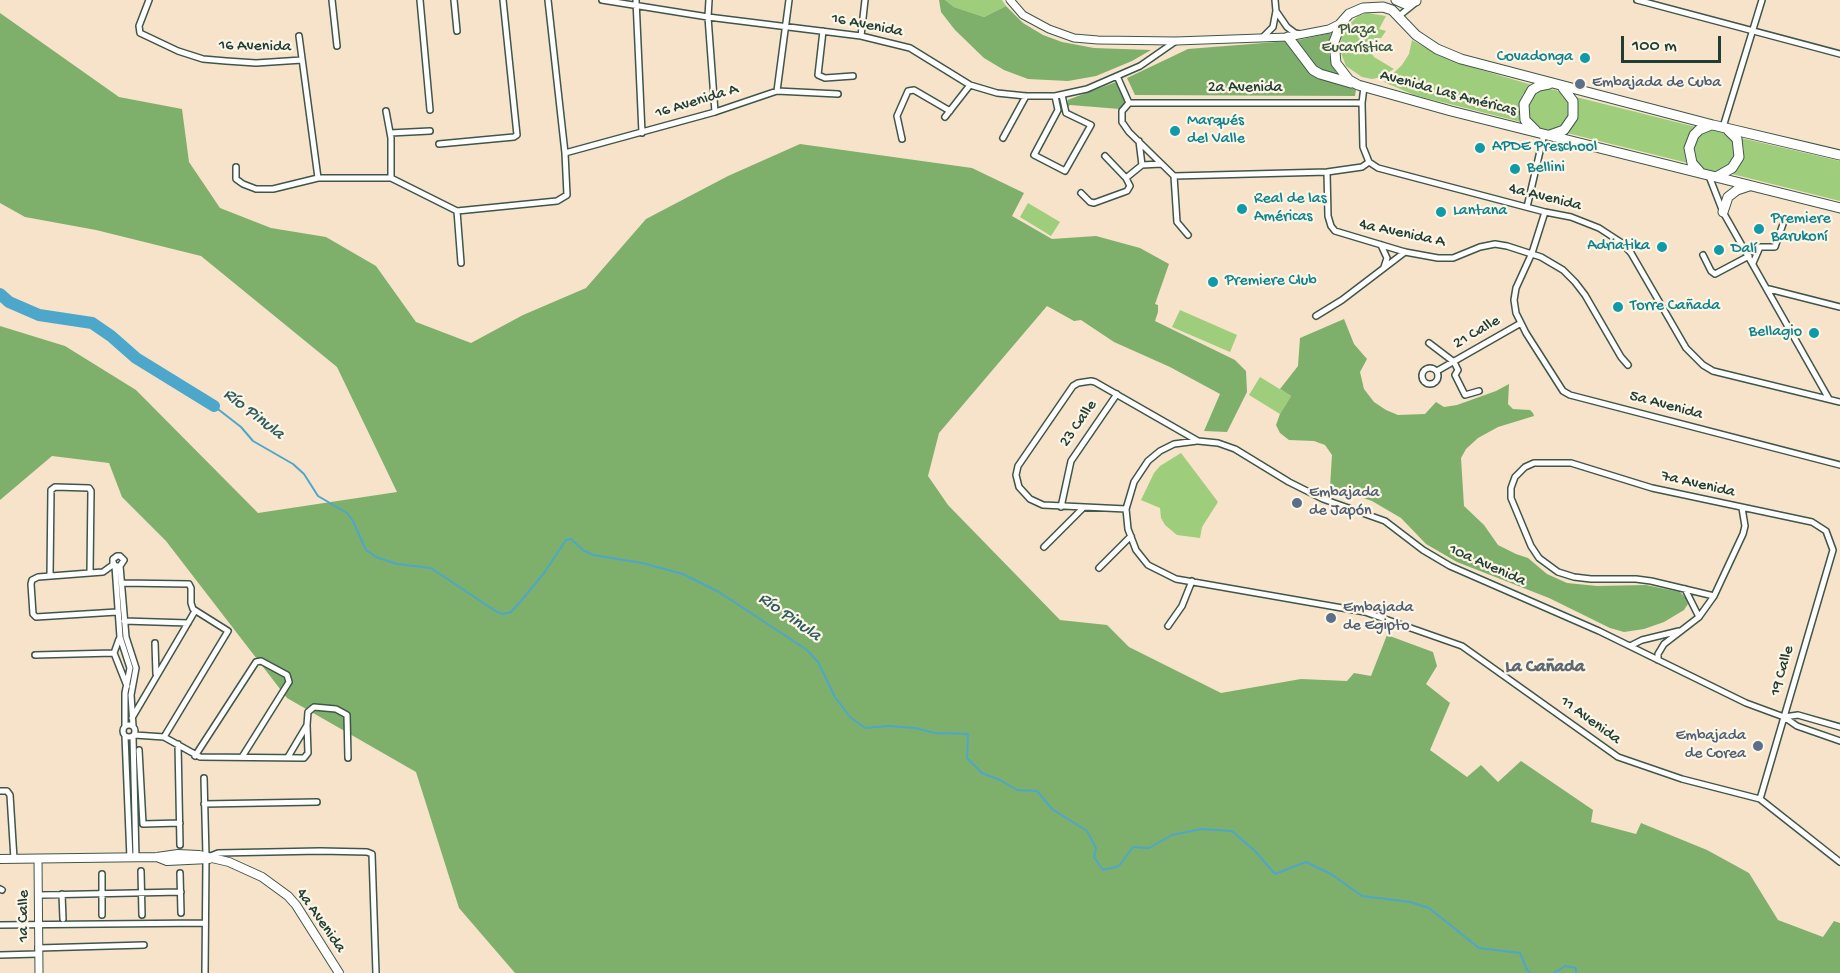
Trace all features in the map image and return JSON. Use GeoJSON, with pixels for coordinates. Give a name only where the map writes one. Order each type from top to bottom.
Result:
{"type":"FeatureCollection","features":[{"type":"Feature","properties":{"kind":"main road"},"geometry":{"type":"LineString","coordinates":[[1349,14],[1356,0]]}},
{"type":"Feature","properties":{"kind":"main road"},"geometry":{"type":"LineString","coordinates":[[1396,0],[1405,4],[1417,1]]}},
{"type":"Feature","properties":{"kind":"main road"},"geometry":{"type":"LineString","coordinates":[[1349,14],[1373,6],[1394,9],[1416,35],[1437,49],[1461,59],[1721,127],[1840,154]]}},
{"type":"Feature","properties":{"kind":"main road","name":"Avenida Las Américas"},"geometry":{"type":"LineString","coordinates":[[1349,14],[1341,23],[1334,42],[1336,63],[1349,80],[1364,87],[1840,208]]}},
{"type":"Feature","properties":{"kind":"main road"},"geometry":{"type":"LineString","coordinates":[[1288,37],[1316,72],[1364,87]]}},
{"type":"Feature","properties":{"kind":"main road"},"geometry":{"type":"LineString","coordinates":[[1557,85],[1570,94],[1574,117],[1564,130],[1543,134],[1525,120],[1524,104],[1532,90],[1539,86],[1557,85]]}},
{"type":"Feature","properties":{"kind":"main road"},"geometry":{"type":"LineString","coordinates":[[1721,127],[1737,139],[1739,157],[1728,172],[1708,174],[1692,163],[1689,156],[1690,141],[1699,130],[1721,127]]}},
{"type":"Feature","properties":{"kind":"main road"},"geometry":{"type":"LineString","coordinates":[[1723,212],[1725,202],[1733,192],[1750,185]]}},
{"type":"Feature","properties":{"kind":"main road","name":"4a Avenida"},"geometry":{"type":"LineString","coordinates":[[0,859],[133,858],[178,854],[208,858],[246,869],[281,889],[296,905],[339,973]]}},
{"type":"Feature","properties":{"kind":"street","name":"16 Avenida"},"geometry":{"type":"LineString","coordinates":[[149,0],[139,26],[140,33],[178,51],[203,59],[226,62],[302,60]]}},
{"type":"Feature","properties":{"kind":"street"},"geometry":{"type":"LineString","coordinates":[[332,0],[337,46]]}},
{"type":"Feature","properties":{"kind":"street"},"geometry":{"type":"LineString","coordinates":[[420,0],[430,110]]}},
{"type":"Feature","properties":{"kind":"street"},"geometry":{"type":"LineString","coordinates":[[454,0],[457,31]]}},
{"type":"Feature","properties":{"kind":"street"},"geometry":{"type":"LineString","coordinates":[[439,144],[517,135],[503,0]]}},
{"type":"Feature","properties":{"kind":"street"},"geometry":{"type":"LineString","coordinates":[[236,166],[236,179],[256,189],[273,189],[318,178],[391,178],[457,211],[557,201],[565,198],[567,192],[565,153],[548,0]]}},
{"type":"Feature","properties":{"kind":"street","name":"16 Avenida"},"geometry":{"type":"LineString","coordinates":[[602,0],[636,3],[708,17],[861,36],[910,48],[970,85],[997,93],[1026,96],[1055,96],[1078,92],[1140,66],[1176,41]]}},
{"type":"Feature","properties":{"kind":"street"},"geometry":{"type":"LineString","coordinates":[[709,0],[708,17],[715,112]]}},
{"type":"Feature","properties":{"kind":"street"},"geometry":{"type":"LineString","coordinates":[[777,91],[789,0]]}},
{"type":"Feature","properties":{"kind":"street"},"geometry":{"type":"LineString","coordinates":[[861,36],[865,0]]}},
{"type":"Feature","properties":{"kind":"street"},"geometry":{"type":"LineString","coordinates":[[1010,0],[1023,15],[1049,29],[1074,38],[1098,40],[1176,41],[1288,37],[1329,29],[1341,23]]}},
{"type":"Feature","properties":{"kind":"street"},"geometry":{"type":"LineString","coordinates":[[1259,39],[1271,31],[1276,11],[1275,0]]}},
{"type":"Feature","properties":{"kind":"street"},"geometry":{"type":"LineString","coordinates":[[1638,0],[1840,54]]}},
{"type":"Feature","properties":{"kind":"street"},"geometry":{"type":"LineString","coordinates":[[1721,127],[1754,31],[1762,0]]}},
{"type":"Feature","properties":{"kind":"street"},"geometry":{"type":"LineString","coordinates":[[1394,9],[1417,1]]}},
{"type":"Feature","properties":{"kind":"street"},"geometry":{"type":"LineString","coordinates":[[636,3],[642,133]]}},
{"type":"Feature","properties":{"kind":"street"},"geometry":{"type":"LineString","coordinates":[[1276,11],[1291,31],[1305,34]]}},
{"type":"Feature","properties":{"kind":"street"},"geometry":{"type":"LineString","coordinates":[[823,31],[818,75],[825,78],[853,76]]}},
{"type":"Feature","properties":{"kind":"street"},"geometry":{"type":"LineString","coordinates":[[299,36],[318,178]]}},
{"type":"Feature","properties":{"kind":"street"},"geometry":{"type":"LineString","coordinates":[[1116,76],[1129,103],[1122,111],[1122,122],[1174,176],[1177,222],[1188,235]]}},
{"type":"Feature","properties":{"kind":"street"},"geometry":{"type":"LineString","coordinates":[[945,117],[970,85]]}},
{"type":"Feature","properties":{"kind":"street"},"geometry":{"type":"LineString","coordinates":[[1174,176],[1327,172],[1362,167],[1369,162],[1362,142],[1364,87]]}},
{"type":"Feature","properties":{"kind":"street"},"geometry":{"type":"LineString","coordinates":[[902,139],[897,116],[908,91],[914,90],[950,111]]}},
{"type":"Feature","properties":{"kind":"street","name":"16 Avenida A"},"geometry":{"type":"LineString","coordinates":[[565,153],[715,112],[777,91],[838,94]]}},
{"type":"Feature","properties":{"kind":"street"},"geometry":{"type":"LineString","coordinates":[[1055,96],[1058,110],[1034,155],[1065,171],[1090,125],[1066,113],[1062,95]]}},
{"type":"Feature","properties":{"kind":"street"},"geometry":{"type":"LineString","coordinates":[[1003,138],[1026,96]]}},
{"type":"Feature","properties":{"kind":"street","name":"2a Avenida"},"geometry":{"type":"LineString","coordinates":[[1129,103],[1362,101]]}},
{"type":"Feature","properties":{"kind":"street"},"geometry":{"type":"LineString","coordinates":[[386,111],[390,133],[391,178]]}},
{"type":"Feature","properties":{"kind":"street"},"geometry":{"type":"LineString","coordinates":[[390,133],[430,131]]}},
{"type":"Feature","properties":{"kind":"street"},"geometry":{"type":"LineString","coordinates":[[1527,207],[1543,134]]}},
{"type":"Feature","properties":{"kind":"street"},"geometry":{"type":"LineString","coordinates":[[1139,141],[1142,165]]}},
{"type":"Feature","properties":{"kind":"street"},"geometry":{"type":"LineString","coordinates":[[1081,193],[1090,202],[1095,202],[1128,190],[1130,184],[1126,178],[1105,156]]}},
{"type":"Feature","properties":{"kind":"street","name":"4a Avenida"},"geometry":{"type":"LineString","coordinates":[[1369,162],[1389,172],[1584,222],[1599,228],[1622,243],[1641,266],[1686,348],[1703,365],[1713,370],[1840,402]]}},
{"type":"Feature","properties":{"kind":"street"},"geometry":{"type":"LineString","coordinates":[[1126,178],[1142,165],[1161,164]]}},
{"type":"Feature","properties":{"kind":"street","name":"4a Avenida A"},"geometry":{"type":"LineString","coordinates":[[1327,172],[1327,208],[1331,226],[1342,234],[1405,252],[1446,259],[1495,244],[1532,253],[1563,270],[1586,295],[1621,357],[1628,364]]}},
{"type":"Feature","properties":{"kind":"street"},"geometry":{"type":"LineString","coordinates":[[1708,174],[1723,212],[1769,289],[1829,399]]}},
{"type":"Feature","properties":{"kind":"street"},"geometry":{"type":"LineString","coordinates":[[457,211],[460,263]]}},
{"type":"Feature","properties":{"kind":"street","name":"21 Calle"},"geometry":{"type":"LineString","coordinates":[[1437,371],[1521,323],[1515,306],[1514,293],[1532,253],[1545,212]]}},
{"type":"Feature","properties":{"kind":"street"},"geometry":{"type":"LineString","coordinates":[[1753,263],[1760,247],[1775,247],[1783,224]]}},
{"type":"Feature","properties":{"kind":"street"},"geometry":{"type":"LineString","coordinates":[[1382,245],[1387,258],[1384,268]]}},
{"type":"Feature","properties":{"kind":"street"},"geometry":{"type":"LineString","coordinates":[[1316,316],[1342,300],[1405,252]]}},
{"type":"Feature","properties":{"kind":"street"},"geometry":{"type":"LineString","coordinates":[[1703,255],[1715,274],[1749,256]]}},
{"type":"Feature","properties":{"kind":"street"},"geometry":{"type":"LineString","coordinates":[[1769,289],[1840,307]]}},
{"type":"Feature","properties":{"kind":"street","name":"5a Avenida"},"geometry":{"type":"LineString","coordinates":[[1521,323],[1566,393],[1840,465]]}},
{"type":"Feature","properties":{"kind":"street"},"geometry":{"type":"LineString","coordinates":[[1429,343],[1454,362],[1458,370],[1455,375],[1463,393],[1468,396],[1479,391]]}},
{"type":"Feature","properties":{"kind":"street","name":"10a Avenida"},"geometry":{"type":"LineString","coordinates":[[1061,507],[1036,502],[1024,494],[1019,487],[1016,475],[1018,466],[1073,386],[1078,382],[1091,381],[1198,441],[1218,443],[1235,449],[1306,491],[1385,521],[1423,550],[1450,566],[1525,597],[1746,703],[1784,717],[1797,726],[1840,741]]}},
{"type":"Feature","properties":{"kind":"street","name":"23 Calle"},"geometry":{"type":"LineString","coordinates":[[1061,507],[1071,461],[1117,394]]}},
{"type":"Feature","properties":{"kind":"street"},"geometry":{"type":"LineString","coordinates":[[1099,568],[1131,536],[1126,509],[1134,482],[1148,461],[1160,451],[1174,444],[1198,441]]}},
{"type":"Feature","properties":{"kind":"street","name":"7a Avenida"},"geometry":{"type":"LineString","coordinates":[[1685,589],[1636,579],[1574,577],[1558,572],[1544,562],[1531,546],[1512,503],[1510,493],[1513,482],[1522,469],[1534,462],[1571,463],[1652,488],[1812,522],[1826,531],[1833,550]]}},
{"type":"Feature","properties":{"kind":"street"},"geometry":{"type":"LineString","coordinates":[[50,576],[51,490],[55,487],[89,488],[91,491],[90,573]]}},
{"type":"Feature","properties":{"kind":"street"},"geometry":{"type":"LineString","coordinates":[[1061,507],[1126,509]]}},
{"type":"Feature","properties":{"kind":"street"},"geometry":{"type":"LineString","coordinates":[[1044,547],[1083,508]]}},
{"type":"Feature","properties":{"kind":"street"},"geometry":{"type":"LineString","coordinates":[[1658,660],[1658,654],[1664,644],[1699,617],[1714,596],[1743,534],[1745,526],[1742,508]]}},
{"type":"Feature","properties":{"kind":"street","name":"11 Avenida"},"geometry":{"type":"LineString","coordinates":[[1131,536],[1136,550],[1148,565],[1176,579],[1365,612],[1462,646],[1618,757],[1682,779],[1760,799],[1840,862]]}},
{"type":"Feature","properties":{"kind":"street","name":"19 Calle"},"geometry":{"type":"LineString","coordinates":[[1760,799],[1833,550]]}},
{"type":"Feature","properties":{"kind":"street"},"geometry":{"type":"LineString","coordinates":[[117,565],[107,571],[35,578],[31,582],[34,615],[117,612]]}},
{"type":"Feature","properties":{"kind":"street"},"geometry":{"type":"LineString","coordinates":[[117,565],[122,583],[126,641],[136,668],[131,695],[134,732],[133,858]]}},
{"type":"Feature","properties":{"kind":"street"},"geometry":{"type":"LineString","coordinates":[[117,565],[117,612],[120,638],[129,663],[130,674],[123,732],[133,858]]}},
{"type":"Feature","properties":{"kind":"street"},"geometry":{"type":"LineString","coordinates":[[1168,626],[1182,606],[1192,581]]}},
{"type":"Feature","properties":{"kind":"street"},"geometry":{"type":"LineString","coordinates":[[122,583],[189,584],[191,606],[195,611],[225,628],[228,633],[164,736]]}},
{"type":"Feature","properties":{"kind":"street"},"geometry":{"type":"LineString","coordinates":[[1685,589],[1714,596]]}},
{"type":"Feature","properties":{"kind":"street"},"geometry":{"type":"LineString","coordinates":[[1685,589],[1699,617]]}},
{"type":"Feature","properties":{"kind":"street"},"geometry":{"type":"LineString","coordinates":[[132,718],[195,611]]}},
{"type":"Feature","properties":{"kind":"street"},"geometry":{"type":"LineString","coordinates":[[124,621],[188,623]]}},
{"type":"Feature","properties":{"kind":"street"},"geometry":{"type":"LineString","coordinates":[[1630,646],[1642,640],[1680,630]]}},
{"type":"Feature","properties":{"kind":"street"},"geometry":{"type":"LineString","coordinates":[[120,638],[114,652],[127,686]]}},
{"type":"Feature","properties":{"kind":"street"},"geometry":{"type":"LineString","coordinates":[[155,643],[156,675]]}},
{"type":"Feature","properties":{"kind":"street"},"geometry":{"type":"LineString","coordinates":[[35,656],[114,652]]}},
{"type":"Feature","properties":{"kind":"street"},"geometry":{"type":"LineString","coordinates":[[195,756],[256,662],[261,661],[287,675],[289,682],[242,757]]}},
{"type":"Feature","properties":{"kind":"street"},"geometry":{"type":"LineString","coordinates":[[125,726],[134,732],[164,736],[195,756],[288,758],[307,756],[308,711],[314,707],[336,709],[347,715],[348,758]]}},
{"type":"Feature","properties":{"kind":"street","name":"10a Avenida"},"geometry":{"type":"LineString","coordinates":[[1784,717],[1798,715],[1840,727]]}},
{"type":"Feature","properties":{"kind":"street"},"geometry":{"type":"LineString","coordinates":[[288,758],[307,725]]}},
{"type":"Feature","properties":{"kind":"street"},"geometry":{"type":"LineString","coordinates":[[125,736],[134,732]]}},
{"type":"Feature","properties":{"kind":"street"},"geometry":{"type":"LineString","coordinates":[[178,744],[180,846]]}},
{"type":"Feature","properties":{"kind":"street"},"geometry":{"type":"LineString","coordinates":[[139,750],[143,824],[180,823]]}},
{"type":"Feature","properties":{"kind":"street"},"geometry":{"type":"LineString","coordinates":[[204,778],[208,858],[205,973]]}},
{"type":"Feature","properties":{"kind":"street"},"geometry":{"type":"LineString","coordinates":[[0,791],[7,791],[9,795],[14,859]]}},
{"type":"Feature","properties":{"kind":"street"},"geometry":{"type":"LineString","coordinates":[[204,804],[316,802]]}},
{"type":"Feature","properties":{"kind":"street","name":"4a Avenida"},"geometry":{"type":"LineString","coordinates":[[208,858],[218,853],[320,851],[372,854],[374,858],[376,973]]}},
{"type":"Feature","properties":{"kind":"street","name":"1a Calle"},"geometry":{"type":"LineString","coordinates":[[38,859],[39,973]]}},
{"type":"Feature","properties":{"kind":"street"},"geometry":{"type":"LineString","coordinates":[[141,871],[142,915]]}},
{"type":"Feature","properties":{"kind":"street"},"geometry":{"type":"LineString","coordinates":[[180,873],[181,913]]}},
{"type":"Feature","properties":{"kind":"street"},"geometry":{"type":"LineString","coordinates":[[102,874],[102,915]]}},
{"type":"Feature","properties":{"kind":"street"},"geometry":{"type":"LineString","coordinates":[[39,895],[181,892]]}},
{"type":"Feature","properties":{"kind":"street"},"geometry":{"type":"LineString","coordinates":[[62,894],[63,919]]}},
{"type":"Feature","properties":{"kind":"street"},"geometry":{"type":"LineString","coordinates":[[0,925],[205,923]]}},
{"type":"Feature","properties":{"kind":"street"},"geometry":{"type":"LineString","coordinates":[[0,955],[144,945]]}},
{"type":"Feature","properties":{"kind":"green space"},"geometry":{"type":"Polygon","coordinates":[[[939,0],[945,0],[954,7],[984,17],[1006,6],[1023,23],[1043,35],[1062,42],[1094,48],[1151,50],[1132,61],[1096,76],[1068,81],[1028,79],[1004,70],[984,58],[955,30],[941,12],[939,0]]]}},
{"type":"Feature","properties":{"kind":"green space"},"geometry":{"type":"Polygon","coordinates":[[[945,0],[1002,0],[1006,6],[984,17],[954,7],[945,0]]]}},
{"type":"Feature","properties":{"kind":"green space"},"geometry":{"type":"Polygon","coordinates":[[[0,13],[119,97],[182,109],[189,162],[220,208],[271,228],[326,237],[376,266],[416,322],[471,343],[523,315],[586,288],[646,219],[728,176],[800,144],[972,168],[1024,193],[1012,216],[1052,239],[1096,236],[1140,248],[1169,264],[1155,304],[1158,305],[1158,312],[1155,321],[1235,360],[1246,371],[1247,392],[1227,432],[1204,431],[1220,394],[1170,367],[1114,342],[1081,320],[1074,321],[1047,306],[939,433],[928,476],[948,505],[1060,620],[1107,625],[1129,647],[1221,693],[1301,679],[1347,681],[1354,673],[1371,676],[1387,635],[1433,652],[1437,666],[1426,684],[1450,703],[1430,750],[1467,777],[1481,765],[1498,782],[1521,761],[1593,810],[1591,822],[1636,834],[1641,823],[1707,850],[1749,873],[1778,920],[1823,937],[1834,921],[1840,923],[1840,973],[515,973],[459,908],[416,772],[287,698],[166,541],[122,497],[109,463],[52,456],[0,500],[0,326],[65,346],[136,390],[258,513],[397,492],[337,367],[201,256],[96,230],[25,217],[0,203],[0,13]]]}},
{"type":"Feature","properties":{"kind":"green space","name":"Plaza Eucarística"},"geometry":{"type":"Polygon","coordinates":[[[1367,13],[1386,16],[1379,29],[1386,31],[1381,38],[1374,38],[1370,51],[1374,57],[1394,69],[1381,77],[1372,79],[1362,77],[1346,66],[1339,48],[1344,29],[1358,16],[1367,13]]]}},
{"type":"Feature","properties":{"kind":"green space"},"geometry":{"type":"Polygon","coordinates":[[[1331,33],[1329,53],[1338,75],[1315,68],[1294,41],[1331,33]]]}},
{"type":"Feature","properties":{"kind":"green space"},"geometry":{"type":"Polygon","coordinates":[[[1412,40],[1461,64],[1532,85],[1523,94],[1519,103],[1521,122],[1414,95],[1384,82],[1402,65],[1409,54],[1412,40]]]}},
{"type":"Feature","properties":{"kind":"green space"},"geometry":{"type":"Polygon","coordinates":[[[1289,41],[1311,71],[1356,89],[1355,96],[1135,95],[1127,78],[1188,49],[1289,41]]]}},
{"type":"Feature","properties":{"kind":"green space"},"geometry":{"type":"Polygon","coordinates":[[[1116,82],[1125,102],[1120,109],[1070,105],[1067,107],[1068,100],[1116,82]]]}},
{"type":"Feature","properties":{"kind":"green space"},"geometry":{"type":"Polygon","coordinates":[[[1549,89],[1564,95],[1570,110],[1564,125],[1549,131],[1534,125],[1528,110],[1534,95],[1549,89]]]}},
{"type":"Feature","properties":{"kind":"green space"},"geometry":{"type":"Polygon","coordinates":[[[1576,97],[1696,127],[1690,132],[1685,148],[1688,163],[1567,133],[1578,118],[1576,97]]]}},
{"type":"Feature","properties":{"kind":"green space"},"geometry":{"type":"Polygon","coordinates":[[[1714,129],[1729,136],[1736,151],[1729,166],[1714,173],[1699,166],[1692,151],[1699,136],[1714,129]]]}},
{"type":"Feature","properties":{"kind":"green space"},"geometry":{"type":"Polygon","coordinates":[[[1741,138],[1840,161],[1840,201],[1732,174],[1743,158],[1741,138]]]}},
{"type":"Feature","properties":{"kind":"green space"},"geometry":{"type":"Polygon","coordinates":[[[1028,203],[1060,222],[1051,236],[1020,217],[1028,203]]]}},
{"type":"Feature","properties":{"kind":"green space"},"geometry":{"type":"Polygon","coordinates":[[[1180,310],[1237,335],[1230,352],[1172,327],[1180,310]]]}},
{"type":"Feature","properties":{"kind":"green space"},"geometry":{"type":"Polygon","coordinates":[[[1344,319],[1354,344],[1367,359],[1360,372],[1364,389],[1374,402],[1386,410],[1398,415],[1425,414],[1436,402],[1444,407],[1457,405],[1509,384],[1508,404],[1513,409],[1530,410],[1533,413],[1534,416],[1498,427],[1478,438],[1466,449],[1461,458],[1464,506],[1484,525],[1498,545],[1528,558],[1547,574],[1567,583],[1597,586],[1646,585],[1680,592],[1688,604],[1684,610],[1664,622],[1644,629],[1624,632],[1610,628],[1549,598],[1457,562],[1426,544],[1401,518],[1372,501],[1330,487],[1332,455],[1325,445],[1314,441],[1289,440],[1280,433],[1276,425],[1291,396],[1280,389],[1298,366],[1300,338],[1344,319]]]}},
{"type":"Feature","properties":{"kind":"green space"},"geometry":{"type":"Polygon","coordinates":[[[1260,377],[1291,396],[1280,414],[1249,395],[1260,377]]]}},
{"type":"Feature","properties":{"kind":"green space"},"geometry":{"type":"Polygon","coordinates":[[[1181,453],[1218,502],[1202,527],[1200,538],[1177,535],[1165,525],[1161,518],[1160,508],[1141,500],[1154,473],[1160,466],[1181,453]]]}},
{"type":"Feature","properties":{"kind":"waterway","name":"Río Pinula"},"geometry":{"type":"LineString","coordinates":[[0,294],[9,302],[39,315],[92,323],[136,358],[214,406]]}},
{"type":"Feature","properties":{"kind":"waterway","name":"Río Pinula"},"geometry":{"type":"LineString","coordinates":[[214,406],[241,427],[253,441],[293,464],[304,474],[318,496],[347,513],[366,550],[376,557],[397,564],[431,568],[497,612],[503,614],[511,612],[544,573],[566,540],[571,539],[583,550],[593,555],[642,563],[683,574],[719,592],[807,650],[818,662],[835,697],[850,717],[865,728],[888,726],[915,728],[935,733],[968,734],[967,758],[982,773],[1017,790],[1037,791],[1052,809],[1087,831],[1096,848],[1094,857],[1103,870],[1119,866],[1133,847],[1149,848],[1172,835],[1201,829],[1232,831],[1255,851],[1275,874],[1306,862],[1331,874],[1362,896],[1410,902],[1429,908],[1479,948],[1520,953],[1527,970],[1531,973]]}},
{"type":"Feature","properties":{"kind":"waterway","name":"Río Pinula"},"geometry":{"type":"LineString","coordinates":[[1554,973],[1565,966],[1576,968],[1576,973]]}},
{"type":"Feature","properties":{"kind":"place","name":"Covadonga"},"geometry":{"type":"Point","coordinates":[1585,58]}},
{"type":"Feature","properties":{"kind":"place","name":"Embajada de Cuba"},"geometry":{"type":"Point","coordinates":[1580,84]}},
{"type":"Feature","properties":{"kind":"place","name":"Marqués del Valle"},"geometry":{"type":"Point","coordinates":[1175,131]}},
{"type":"Feature","properties":{"kind":"place","name":"APDE Preschool"},"geometry":{"type":"Point","coordinates":[1480,148]}},
{"type":"Feature","properties":{"kind":"place","name":"Bellini"},"geometry":{"type":"Point","coordinates":[1515,169]}},
{"type":"Feature","properties":{"kind":"place","name":"Real de las Américas"},"geometry":{"type":"Point","coordinates":[1242,209]}},
{"type":"Feature","properties":{"kind":"place","name":"Lantana"},"geometry":{"type":"Point","coordinates":[1441,212]}},
{"type":"Feature","properties":{"kind":"place","name":"Premiere Barukoní"},"geometry":{"type":"Point","coordinates":[1759,229]}},
{"type":"Feature","properties":{"kind":"place","name":"Adriatika"},"geometry":{"type":"Point","coordinates":[1662,247]}},
{"type":"Feature","properties":{"kind":"place","name":"Dalí"},"geometry":{"type":"Point","coordinates":[1719,250]}},
{"type":"Feature","properties":{"kind":"place","name":"Premiere Club"},"geometry":{"type":"Point","coordinates":[1213,282]}},
{"type":"Feature","properties":{"kind":"place","name":"Torre Cañada"},"geometry":{"type":"Point","coordinates":[1618,307]}},
{"type":"Feature","properties":{"kind":"place","name":"Bellagio"},"geometry":{"type":"Point","coordinates":[1814,333]}},
{"type":"Feature","properties":{"kind":"place","name":"Embajada de Japón"},"geometry":{"type":"Point","coordinates":[1297,503]}},
{"type":"Feature","properties":{"kind":"place","name":"Embajada de Egipto"},"geometry":{"type":"Point","coordinates":[1331,618]}},
{"type":"Feature","properties":{"kind":"place","name":"Embajada de Corea"},"geometry":{"type":"Point","coordinates":[1758,746]}},
{"type":"Feature","properties":{"kind":"district","name":"La Cañada"},"geometry":{"type":"Point","coordinates":[1545,668]}}]}
